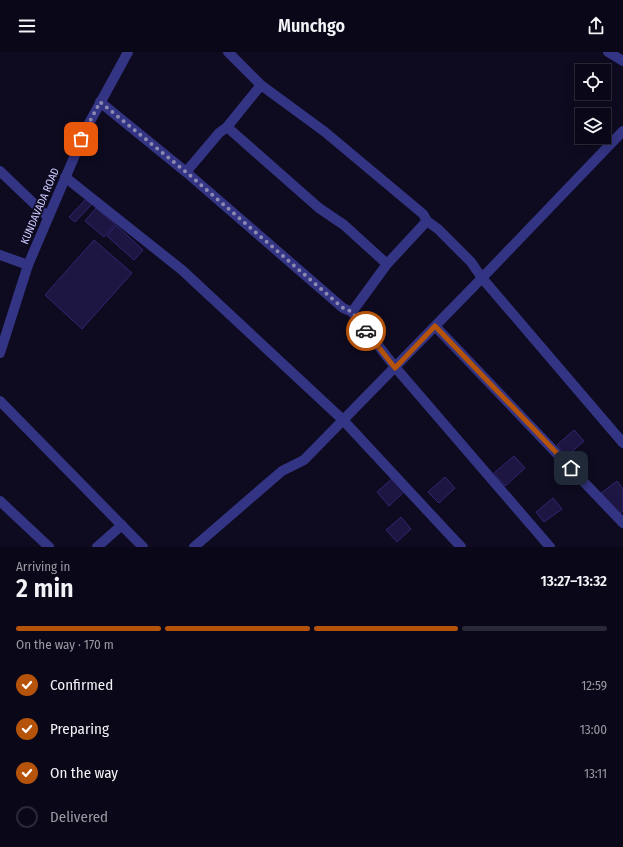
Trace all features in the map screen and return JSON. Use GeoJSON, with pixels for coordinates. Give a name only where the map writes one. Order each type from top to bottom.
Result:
{"type":"FeatureCollection","features":[{"type":"Feature","properties":{"kind":"street","name":"KUNDAVADA ROAD"},"geometry":{"type":"LineString","coordinates":[[0,353],[28,265],[65,177],[87,127],[128,52]]}},
{"type":"Feature","properties":{"kind":"street"},"geometry":{"type":"LineString","coordinates":[[228,52],[261,85],[325,132],[423,214],[427,221],[438,229],[472,262],[482,278],[623,443]]}},
{"type":"Feature","properties":{"kind":"street"},"geometry":{"type":"LineString","coordinates":[[608,52],[623,61]]}},
{"type":"Feature","properties":{"kind":"street"},"geometry":{"type":"LineString","coordinates":[[186,172],[261,85]]}},
{"type":"Feature","properties":{"kind":"street"},"geometry":{"type":"LineString","coordinates":[[100,102],[186,172],[343,308],[352,312],[395,368],[550,547]]}},
{"type":"Feature","properties":{"kind":"street"},"geometry":{"type":"LineString","coordinates":[[227,126],[319,208],[344,225],[387,264]]}},
{"type":"Feature","properties":{"kind":"street"},"geometry":{"type":"LineString","coordinates":[[194,547],[282,471],[304,460],[395,368],[623,131]]}},
{"type":"Feature","properties":{"kind":"street"},"geometry":{"type":"LineString","coordinates":[[0,171],[48,217]]}},
{"type":"Feature","properties":{"kind":"street"},"geometry":{"type":"LineString","coordinates":[[65,177],[182,270],[343,420],[460,547]]}},
{"type":"Feature","properties":{"kind":"street"},"geometry":{"type":"LineString","coordinates":[[352,312],[387,264],[427,221]]}},
{"type":"Feature","properties":{"kind":"street"},"geometry":{"type":"LineString","coordinates":[[0,255],[28,265]]}},
{"type":"Feature","properties":{"kind":"street"},"geometry":{"type":"LineString","coordinates":[[435,326],[623,523]]}},
{"type":"Feature","properties":{"kind":"street"},"geometry":{"type":"LineString","coordinates":[[0,401],[143,547]]}},
{"type":"Feature","properties":{"kind":"street"},"geometry":{"type":"LineString","coordinates":[[0,501],[49,547]]}},
{"type":"Feature","properties":{"kind":"street"},"geometry":{"type":"LineString","coordinates":[[97,547],[122,525]]}},
{"type":"Feature","properties":{"kind":"building"},"geometry":{"type":"Polygon","coordinates":[[[87,198],[93,203],[75,222],[69,217],[87,198]]]}},
{"type":"Feature","properties":{"kind":"building"},"geometry":{"type":"Polygon","coordinates":[[[96,208],[115,224],[104,237],[85,221],[96,208]]]}},
{"type":"Feature","properties":{"kind":"building"},"geometry":{"type":"Polygon","coordinates":[[[116,225],[143,250],[134,260],[107,236],[116,225]]]}},
{"type":"Feature","properties":{"kind":"building"},"geometry":{"type":"Polygon","coordinates":[[[94,240],[132,273],[82,329],[45,295],[94,240]]]}},
{"type":"Feature","properties":{"kind":"building"},"geometry":{"type":"Polygon","coordinates":[[[574,430],[584,441],[567,456],[557,445],[574,430]]]}},
{"type":"Feature","properties":{"kind":"building"},"geometry":{"type":"Polygon","coordinates":[[[514,456],[525,468],[505,486],[494,473],[514,456]]]}},
{"type":"Feature","properties":{"kind":"building"},"geometry":{"type":"Polygon","coordinates":[[[394,477],[406,490],[389,506],[377,492],[394,477]]]}},
{"type":"Feature","properties":{"kind":"building"},"geometry":{"type":"Polygon","coordinates":[[[445,477],[455,488],[439,503],[428,492],[445,477]]]}},
{"type":"Feature","properties":{"kind":"building"},"geometry":{"type":"Polygon","coordinates":[[[617,481],[623,489],[623,511],[618,515],[601,493],[617,481]]]}},
{"type":"Feature","properties":{"kind":"building"},"geometry":{"type":"Polygon","coordinates":[[[553,498],[562,509],[544,522],[536,512],[553,498]]]}},
{"type":"Feature","properties":{"kind":"building"},"geometry":{"type":"Polygon","coordinates":[[[401,517],[411,529],[397,542],[386,530],[401,517]]]}},
{"type":"Feature","properties":{"kind":"way so far"},"geometry":{"type":"LineString","coordinates":[[81,139],[100,102],[186,172],[343,308],[352,312],[366,331]]}},
{"type":"Feature","properties":{"kind":"route"},"geometry":{"type":"LineString","coordinates":[[366,331],[395,368],[435,326],[571,468]]}}]}
